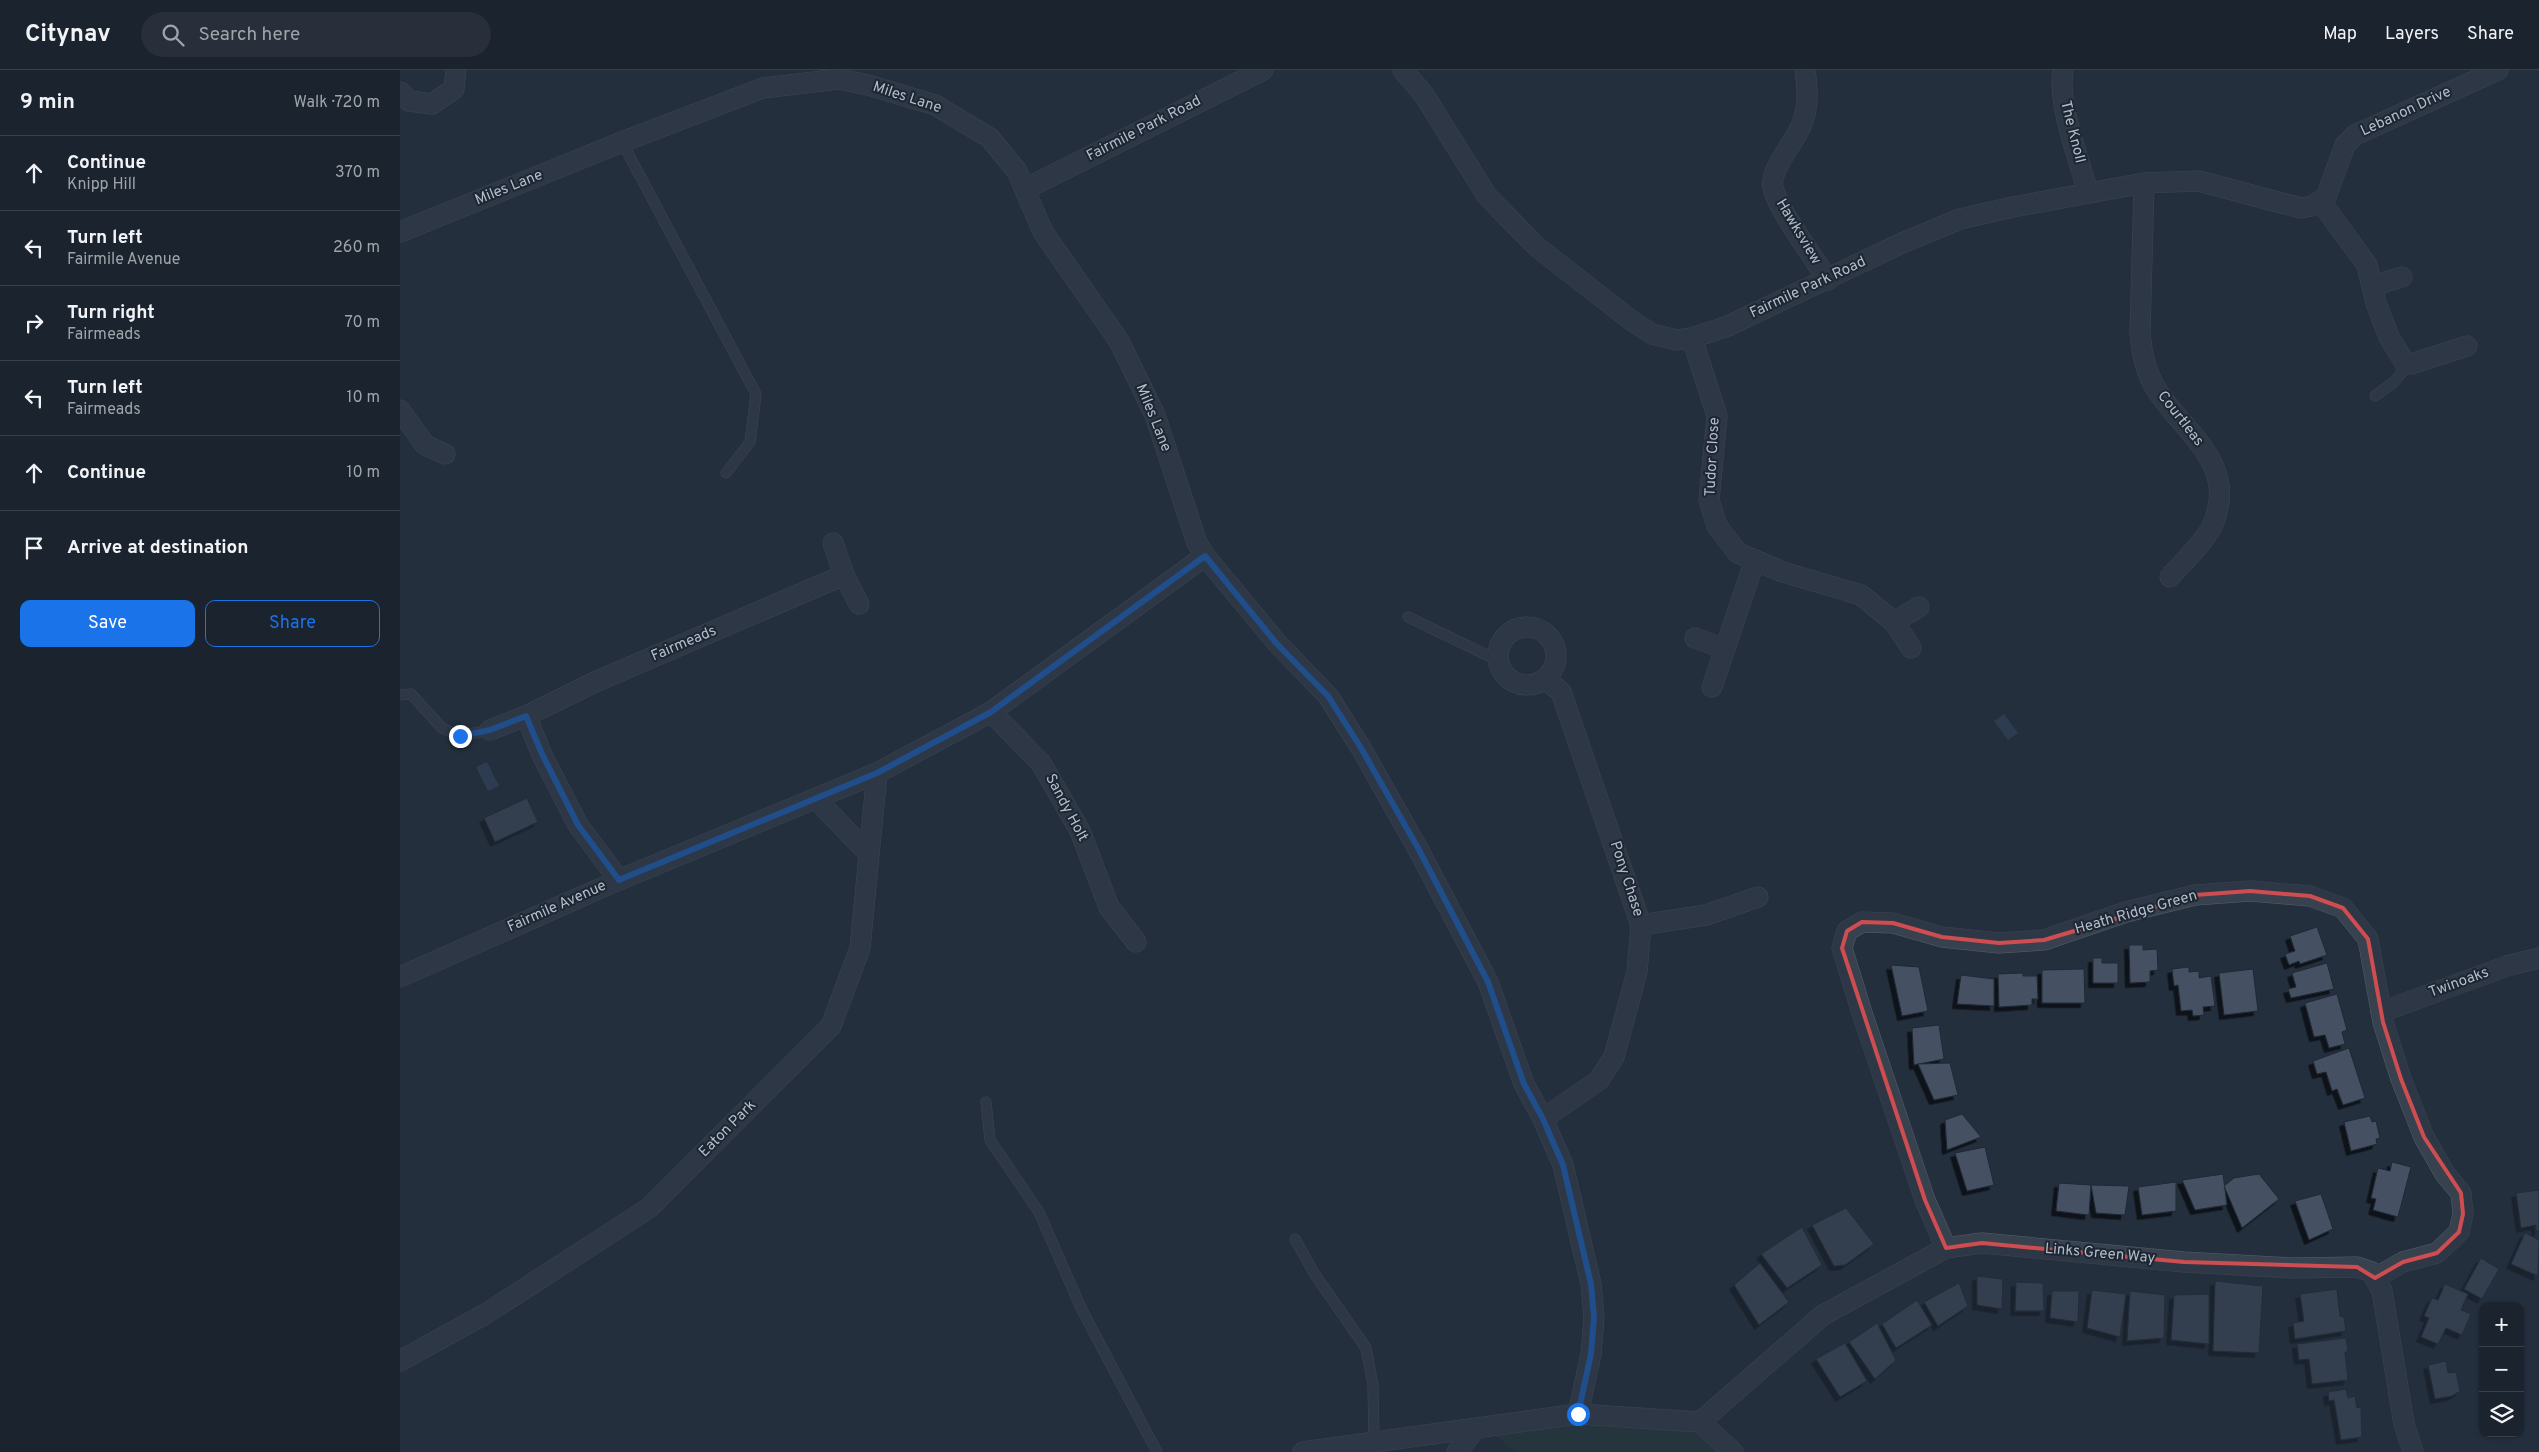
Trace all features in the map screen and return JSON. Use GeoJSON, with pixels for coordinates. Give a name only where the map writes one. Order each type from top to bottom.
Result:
{"type":"FeatureCollection","features":[{"type":"Feature","properties":{"kind":"street"},"geometry":{"type":"LineString","coordinates":[[400,92],[409,101],[432,104],[454,89],[456,70]]}},
{"type":"Feature","properties":{"kind":"street","name":"Fairmile Park Road"},"geometry":{"type":"LineString","coordinates":[[1025,189],[1263,70]]}},
{"type":"Feature","properties":{"kind":"street","name":"Fairmile Park Road"},"geometry":{"type":"LineString","coordinates":[[1402,70],[1424,95],[1487,196],[1538,247],[1632,321],[1652,334],[1676,340],[1692,338],[1728,326],[1828,280],[1902,242],[1960,219],[2088,192],[2144,183],[2199,181],[2301,208],[2321,202]]}},
{"type":"Feature","properties":{"kind":"street","name":"Hawksview"},"geometry":{"type":"LineString","coordinates":[[1805,70],[1809,94],[1801,126],[1776,170],[1772,186],[1778,201],[1828,280]]}},
{"type":"Feature","properties":{"kind":"street","name":"The Knoll"},"geometry":{"type":"LineString","coordinates":[[2063,70],[2062,92],[2088,192]]}},
{"type":"Feature","properties":{"kind":"street","name":"Lebanon Drive"},"geometry":{"type":"LineString","coordinates":[[2321,202],[2330,189],[2345,145],[2355,135],[2498,70]]}},
{"type":"Feature","properties":{"kind":"street","name":"Miles Lane"},"geometry":{"type":"LineString","coordinates":[[400,232],[622,142],[763,88],[775,78],[844,75],[936,105],[974,126],[990,138],[1010,160],[1025,189],[1043,232],[1119,342],[1151,407],[1197,542],[1205,556],[1276,643],[1328,696],[1361,748],[1418,848],[1488,982],[1524,1084],[1543,1119],[1563,1165],[1591,1284],[1594,1317],[1591,1354],[1578,1414]]}},
{"type":"Feature","properties":{"kind":"street","name":"Courtleas"},"geometry":{"type":"LineString","coordinates":[[2144,183],[2140,334],[2142,359],[2158,392],[2193,432],[2216,470],[2221,495],[2213,525],[2170,577]]}},
{"type":"Feature","properties":{"kind":"street"},"geometry":{"type":"LineString","coordinates":[[2321,202],[2367,265],[2389,337],[2408,365],[2467,346]]}},
{"type":"Feature","properties":{"kind":"street"},"geometry":{"type":"LineString","coordinates":[[2372,286],[2402,277]]}},
{"type":"Feature","properties":{"kind":"street","name":"Tudor Close"},"geometry":{"type":"LineString","coordinates":[[1692,338],[1717,416],[1709,500],[1717,526],[1738,553],[1783,572],[1861,596],[1894,622],[1911,648]]}},
{"type":"Feature","properties":{"kind":"street"},"geometry":{"type":"LineString","coordinates":[[400,410],[425,445],[445,454]]}},
{"type":"Feature","properties":{"kind":"street"},"geometry":{"type":"LineString","coordinates":[[833,543],[844,575],[859,604]]}},
{"type":"Feature","properties":{"kind":"street","name":"Fairmile Avenue"},"geometry":{"type":"LineString","coordinates":[[400,977],[619,880],[817,800],[877,773],[991,712],[1205,556]]}},
{"type":"Feature","properties":{"kind":"street"},"geometry":{"type":"LineString","coordinates":[[1712,687],[1755,560]]}},
{"type":"Feature","properties":{"kind":"street","name":"Fairmeads"},"geometry":{"type":"LineString","coordinates":[[490,730],[526,716],[595,682],[844,575]]}},
{"type":"Feature","properties":{"kind":"street"},"geometry":{"type":"LineString","coordinates":[[1894,622],[1919,607]]}},
{"type":"Feature","properties":{"kind":"street"},"geometry":{"type":"LineString","coordinates":[[1520,627],[1540,630],[1548,636],[1556,652],[1552,672],[1545,679],[1530,685],[1519,684],[1507,678],[1497,660],[1500,642],[1511,631],[1520,627]]}},
{"type":"Feature","properties":{"kind":"street"},"geometry":{"type":"LineString","coordinates":[[1695,638],[1725,649]]}},
{"type":"Feature","properties":{"kind":"street","name":"Pony Chase"},"geometry":{"type":"LineString","coordinates":[[1543,1119],[1599,1080],[1614,1057],[1637,972],[1641,925],[1561,692],[1545,679]]}},
{"type":"Feature","properties":{"kind":"street","name":"Sandy Holt"},"geometry":{"type":"LineString","coordinates":[[991,712],[1041,763],[1080,831],[1109,907],[1136,942]]}},
{"type":"Feature","properties":{"kind":"street"},"geometry":{"type":"LineString","coordinates":[[526,716],[542,754],[578,825],[619,880]]}},
{"type":"Feature","properties":{"kind":"street","name":"Eaton Park"},"geometry":{"type":"LineString","coordinates":[[400,1361],[487,1313],[649,1208],[831,1026],[860,948],[877,773]]}},
{"type":"Feature","properties":{"kind":"street"},"geometry":{"type":"LineString","coordinates":[[817,800],[869,854]]}},
{"type":"Feature","properties":{"kind":"street","name":"Heath Ridge Green"},"geometry":{"type":"LineString","coordinates":[[1946,1248],[1925,1200],[1842,948],[1847,931],[1862,922],[1893,923],[1942,937],[1999,943],[2044,940],[2126,912],[2195,894],[2250,891],[2310,896],[2343,908],[2368,939],[2381,1012],[2401,1079],[2424,1137],[2446,1174],[2460,1193],[2463,1214],[2458,1232],[2437,1253],[2403,1262],[2375,1278]]}},
{"type":"Feature","properties":{"kind":"street"},"geometry":{"type":"LineString","coordinates":[[1641,925],[1706,915],[1758,897]]}},
{"type":"Feature","properties":{"kind":"street","name":"Twinoaks"},"geometry":{"type":"LineString","coordinates":[[2381,1012],[2507,966],[2539,958]]}},
{"type":"Feature","properties":{"kind":"street","name":"Links Green Way"},"geometry":{"type":"LineString","coordinates":[[1700,1422],[1823,1315],[1946,1248],[1982,1243],[2194,1262],[2292,1268],[2356,1267],[2372,1272],[2375,1278]]}},
{"type":"Feature","properties":{"kind":"street"},"geometry":{"type":"LineString","coordinates":[[2375,1278],[2382,1291],[2404,1424],[2413,1452]]}},
{"type":"Feature","properties":{"kind":"street"},"geometry":{"type":"LineString","coordinates":[[1303,1452],[1578,1414],[1700,1422],[1733,1452]]}},
{"type":"Feature","properties":{"kind":"street"},"geometry":{"type":"LineString","coordinates":[[1457,1452],[1476,1429]]}},
{"type":"Feature","properties":{"kind":"lane"},"geometry":{"type":"LineString","coordinates":[[622,142],[756,394],[750,442],[726,473]]}},
{"type":"Feature","properties":{"kind":"lane"},"geometry":{"type":"LineString","coordinates":[[2375,396],[2394,382],[2408,365]]}},
{"type":"Feature","properties":{"kind":"lane"},"geometry":{"type":"LineString","coordinates":[[1408,617],[1497,660]]}},
{"type":"Feature","properties":{"kind":"lane"},"geometry":{"type":"LineString","coordinates":[[400,695],[410,694],[442,728],[460,736],[490,730]]}},
{"type":"Feature","properties":{"kind":"lane"},"geometry":{"type":"LineString","coordinates":[[986,1102],[990,1140],[1039,1212],[1081,1308],[1157,1452]]}},
{"type":"Feature","properties":{"kind":"lane"},"geometry":{"type":"LineString","coordinates":[[1295,1239],[1314,1274],[1366,1348],[1374,1385],[1374,1442]]}},
{"type":"Feature","properties":{"kind":"highlighted area"},"geometry":{"type":"Polygon","coordinates":[[[2250,891],[2310,896],[2343,908],[2368,939],[2383,1022],[2401,1079],[2424,1137],[2461,1193],[2463,1214],[2459,1232],[2437,1253],[2403,1262],[2375,1278],[2357,1267],[2184,1262],[1982,1243],[1946,1248],[1925,1200],[1842,948],[1847,931],[1862,922],[1893,923],[1942,937],[1999,943],[2044,940],[2195,895],[2250,891]]]}},
{"type":"Feature","properties":{"kind":"green space"},"geometry":{"type":"Polygon","coordinates":[[[1576,1422],[1699,1429],[1725,1452],[1515,1452],[1492,1432],[1576,1422]]]}},
{"type":"Feature","properties":{"kind":"water"},"geometry":{"type":"Polygon","coordinates":[[[2004,714],[2018,733],[2008,740],[1994,721],[2004,714]]]}},
{"type":"Feature","properties":{"kind":"water"},"geometry":{"type":"Polygon","coordinates":[[[487,762],[499,786],[488,791],[476,767],[487,762]]]}},
{"type":"Feature","properties":{"kind":"building"},"geometry":{"type":"Polygon","coordinates":[[[527,798],[538,822],[495,842],[484,818],[527,798]]]}},
{"type":"Feature","properties":{"kind":"building"},"geometry":{"type":"Polygon","coordinates":[[[2317,927],[2327,955],[2300,964],[2299,961],[2289,965],[2285,954],[2295,951],[2290,936],[2317,927]]]}},
{"type":"Feature","properties":{"kind":"building"},"geometry":{"type":"Polygon","coordinates":[[[2129,945],[2143,945],[2143,950],[2157,949],[2158,970],[2150,971],[2150,982],[2130,983],[2129,945]]]}},
{"type":"Feature","properties":{"kind":"building"},"geometry":{"type":"Polygon","coordinates":[[[2093,958],[2102,958],[2102,963],[2118,963],[2118,983],[2093,983],[2093,958]]]}},
{"type":"Feature","properties":{"kind":"building"},"geometry":{"type":"Polygon","coordinates":[[[2327,963],[2334,989],[2291,998],[2288,989],[2296,987],[2292,973],[2327,963]]]}},
{"type":"Feature","properties":{"kind":"building"},"geometry":{"type":"Polygon","coordinates":[[[1891,965],[1919,967],[1928,1011],[1902,1016],[1891,965]]]}},
{"type":"Feature","properties":{"kind":"building"},"geometry":{"type":"Polygon","coordinates":[[[2189,967],[2189,972],[2199,971],[2199,978],[2211,976],[2215,1006],[2203,1007],[2204,1015],[2193,1016],[2192,1010],[2181,1011],[2178,985],[2174,986],[2172,969],[2189,967]]]}},
{"type":"Feature","properties":{"kind":"building"},"geometry":{"type":"Polygon","coordinates":[[[2084,969],[2085,1003],[2042,1003],[2042,970],[2084,969]]]}},
{"type":"Feature","properties":{"kind":"building"},"geometry":{"type":"Polygon","coordinates":[[[2253,969],[2258,1011],[2224,1015],[2219,973],[2253,969]]]}},
{"type":"Feature","properties":{"kind":"building"},"geometry":{"type":"Polygon","coordinates":[[[2023,973],[2023,976],[2037,976],[2038,999],[2032,999],[2032,1005],[1999,1007],[1998,974],[2023,973]]]}},
{"type":"Feature","properties":{"kind":"building"},"geometry":{"type":"Polygon","coordinates":[[[1961,975],[1994,979],[1994,1006],[1957,1004],[1961,975]]]}},
{"type":"Feature","properties":{"kind":"building"},"geometry":{"type":"Polygon","coordinates":[[[2337,994],[2347,1030],[2342,1032],[2345,1044],[2329,1048],[2325,1035],[2314,1037],[2305,1003],[2337,994]]]}},
{"type":"Feature","properties":{"kind":"building"},"geometry":{"type":"Polygon","coordinates":[[[1939,1025],[1944,1059],[1914,1065],[1912,1028],[1939,1025]]]}},
{"type":"Feature","properties":{"kind":"building"},"geometry":{"type":"Polygon","coordinates":[[[2349,1048],[2365,1098],[2343,1105],[2337,1089],[2332,1091],[2326,1072],[2317,1074],[2313,1061],[2349,1048]]]}},
{"type":"Feature","properties":{"kind":"building"},"geometry":{"type":"Polygon","coordinates":[[[1950,1063],[1958,1095],[1934,1100],[1918,1064],[1950,1063]]]}},
{"type":"Feature","properties":{"kind":"building"},"geometry":{"type":"Polygon","coordinates":[[[1962,1114],[1981,1137],[1947,1150],[1945,1120],[1962,1114]]]}},
{"type":"Feature","properties":{"kind":"building"},"geometry":{"type":"Polygon","coordinates":[[[2370,1116],[2372,1122],[2376,1121],[2380,1138],[2376,1139],[2377,1144],[2351,1151],[2344,1122],[2370,1116]]]}},
{"type":"Feature","properties":{"kind":"building"},"geometry":{"type":"Polygon","coordinates":[[[1985,1147],[1994,1185],[1967,1191],[1955,1153],[1985,1147]]]}},
{"type":"Feature","properties":{"kind":"building"},"geometry":{"type":"Polygon","coordinates":[[[2392,1162],[2411,1167],[2398,1217],[2373,1210],[2376,1199],[2371,1198],[2378,1168],[2390,1171],[2392,1162]]]}},
{"type":"Feature","properties":{"kind":"building"},"geometry":{"type":"Polygon","coordinates":[[[2223,1174],[2227,1205],[2195,1210],[2182,1180],[2223,1174]]]}},
{"type":"Feature","properties":{"kind":"building"},"geometry":{"type":"Polygon","coordinates":[[[2259,1174],[2279,1199],[2242,1228],[2224,1186],[2234,1178],[2259,1174]]]}},
{"type":"Feature","properties":{"kind":"building"},"geometry":{"type":"Polygon","coordinates":[[[2176,1182],[2176,1211],[2142,1215],[2138,1187],[2176,1182]]]}},
{"type":"Feature","properties":{"kind":"building"},"geometry":{"type":"Polygon","coordinates":[[[2059,1183],[2091,1185],[2089,1215],[2056,1211],[2059,1183]]]}},
{"type":"Feature","properties":{"kind":"building"},"geometry":{"type":"Polygon","coordinates":[[[2091,1185],[2129,1186],[2125,1215],[2096,1213],[2091,1185]]]}},
{"type":"Feature","properties":{"kind":"building"},"geometry":{"type":"Polygon","coordinates":[[[2539,1190],[2539,1231],[2536,1231],[2536,1225],[2521,1228],[2516,1193],[2539,1190]]]}},
{"type":"Feature","properties":{"kind":"building"},"geometry":{"type":"Polygon","coordinates":[[[2321,1194],[2333,1229],[2309,1240],[2295,1201],[2321,1194]]]}},
{"type":"Feature","properties":{"kind":"building"},"geometry":{"type":"Polygon","coordinates":[[[1846,1208],[1874,1244],[1845,1265],[1834,1266],[1812,1225],[1846,1208]]]}},
{"type":"Feature","properties":{"kind":"building"},"geometry":{"type":"Polygon","coordinates":[[[1802,1227],[1822,1265],[1787,1288],[1761,1254],[1802,1227]]]}},
{"type":"Feature","properties":{"kind":"building"},"geometry":{"type":"Polygon","coordinates":[[[2525,1233],[2539,1240],[2538,1276],[2511,1264],[2525,1233]]]}},
{"type":"Feature","properties":{"kind":"building"},"geometry":{"type":"Polygon","coordinates":[[[2481,1258],[2499,1269],[2482,1299],[2464,1289],[2481,1258]]]}},
{"type":"Feature","properties":{"kind":"building"},"geometry":{"type":"Polygon","coordinates":[[[1760,1263],[1789,1302],[1759,1325],[1734,1285],[1760,1263]]]}},
{"type":"Feature","properties":{"kind":"building"},"geometry":{"type":"Polygon","coordinates":[[[1977,1276],[2003,1279],[2002,1309],[1977,1305],[1977,1276]]]}},
{"type":"Feature","properties":{"kind":"building"},"geometry":{"type":"Polygon","coordinates":[[[2215,1281],[2263,1286],[2259,1353],[2213,1351],[2215,1281]]]}},
{"type":"Feature","properties":{"kind":"building"},"geometry":{"type":"Polygon","coordinates":[[[2016,1282],[2043,1283],[2044,1311],[2015,1311],[2016,1282]]]}},
{"type":"Feature","properties":{"kind":"building"},"geometry":{"type":"Polygon","coordinates":[[[1959,1283],[1968,1306],[1938,1326],[1924,1302],[1959,1283]]]}},
{"type":"Feature","properties":{"kind":"building"},"geometry":{"type":"Polygon","coordinates":[[[2445,1284],[2468,1294],[2461,1310],[2471,1314],[2462,1335],[2446,1328],[2438,1344],[2421,1337],[2429,1318],[2424,1316],[2432,1298],[2438,1300],[2445,1284]]]}},
{"type":"Feature","properties":{"kind":"building"},"geometry":{"type":"Polygon","coordinates":[[[2337,1289],[2340,1316],[2344,1317],[2346,1331],[2295,1339],[2293,1323],[2304,1321],[2300,1294],[2337,1289]]]}},
{"type":"Feature","properties":{"kind":"building"},"geometry":{"type":"Polygon","coordinates":[[[2092,1290],[2126,1294],[2120,1337],[2087,1328],[2092,1290]]]}},
{"type":"Feature","properties":{"kind":"building"},"geometry":{"type":"Polygon","coordinates":[[[2052,1291],[2079,1291],[2078,1322],[2050,1318],[2052,1291]]]}},
{"type":"Feature","properties":{"kind":"building"},"geometry":{"type":"Polygon","coordinates":[[[2130,1291],[2165,1295],[2164,1338],[2127,1341],[2130,1291]]]}},
{"type":"Feature","properties":{"kind":"building"},"geometry":{"type":"Polygon","coordinates":[[[2209,1294],[2209,1344],[2171,1340],[2174,1295],[2209,1294]]]}},
{"type":"Feature","properties":{"kind":"building"},"geometry":{"type":"Polygon","coordinates":[[[1917,1300],[1932,1325],[1896,1348],[1882,1324],[1917,1300]]]}},
{"type":"Feature","properties":{"kind":"building"},"geometry":{"type":"Polygon","coordinates":[[[1877,1323],[1896,1360],[1875,1379],[1849,1342],[1877,1323]]]}},
{"type":"Feature","properties":{"kind":"building"},"geometry":{"type":"Polygon","coordinates":[[[2346,1338],[2348,1352],[2345,1352],[2348,1380],[2312,1384],[2309,1359],[2299,1360],[2297,1344],[2346,1338]]]}},
{"type":"Feature","properties":{"kind":"building"},"geometry":{"type":"Polygon","coordinates":[[[1845,1343],[1867,1381],[1840,1397],[1816,1359],[1845,1343]]]}},
{"type":"Feature","properties":{"kind":"building"},"geometry":{"type":"Polygon","coordinates":[[[2446,1361],[2448,1373],[2456,1372],[2460,1391],[2452,1396],[2435,1399],[2428,1365],[2446,1361]]]}},
{"type":"Feature","properties":{"kind":"building"},"geometry":{"type":"Polygon","coordinates":[[[2346,1389],[2348,1398],[2355,1396],[2357,1408],[2361,1407],[2362,1437],[2341,1440],[2334,1400],[2329,1401],[2328,1392],[2346,1389]]]}},
{"type":"Feature","properties":{"kind":"route"},"geometry":{"type":"LineString","coordinates":[[460,736],[490,730],[526,716],[542,754],[578,825],[619,880],[817,800],[877,773],[991,712],[1205,556],[1276,643],[1328,696],[1361,748],[1418,848],[1488,982],[1524,1084],[1543,1119],[1563,1165],[1591,1284],[1594,1317],[1591,1354],[1578,1414]]}}]}
